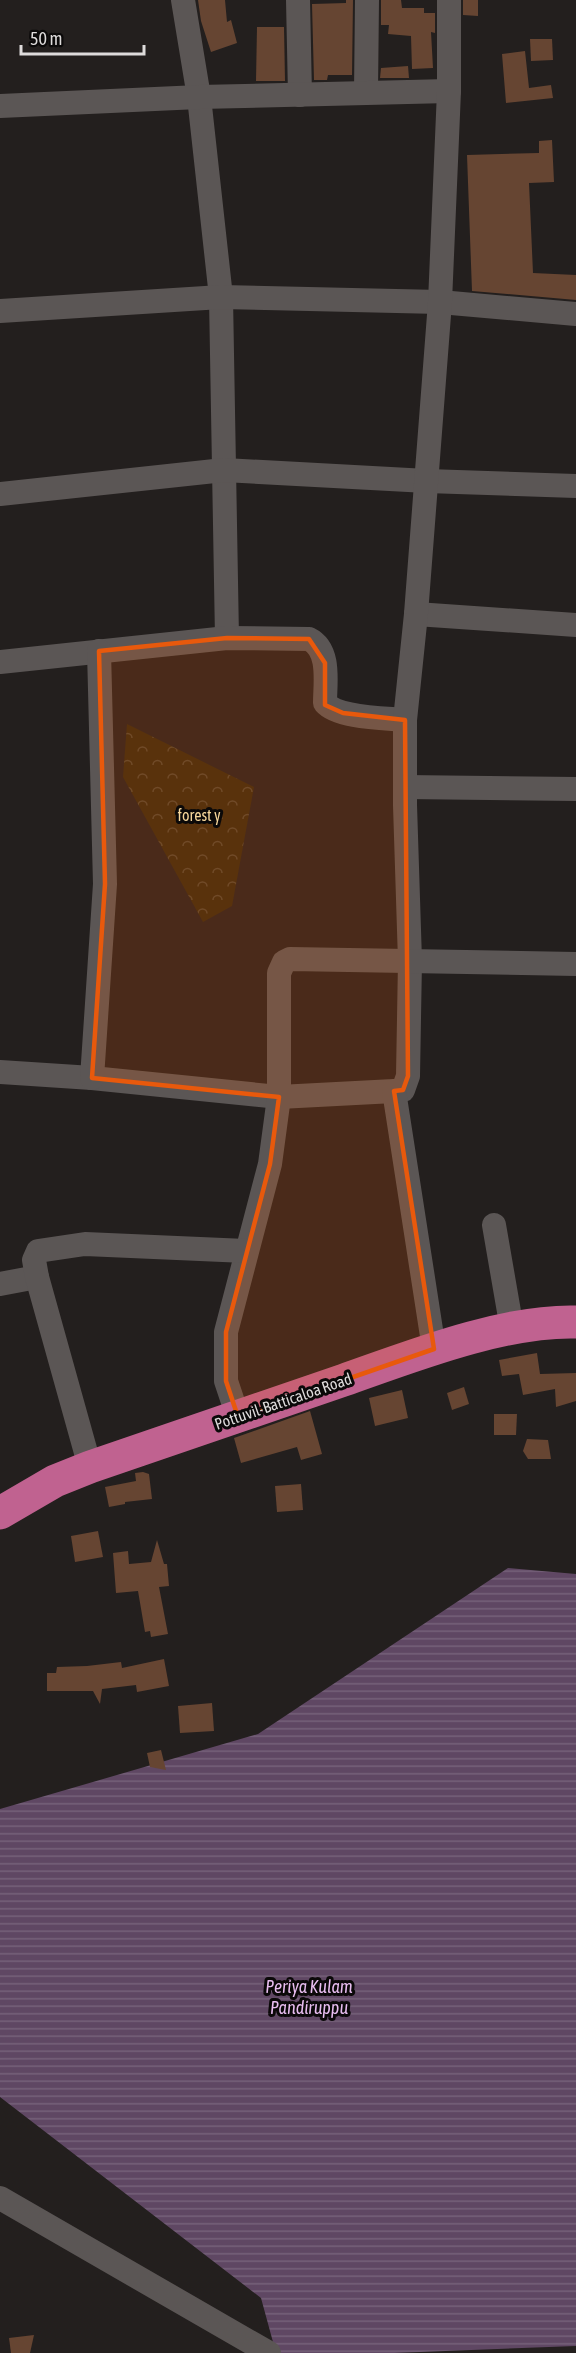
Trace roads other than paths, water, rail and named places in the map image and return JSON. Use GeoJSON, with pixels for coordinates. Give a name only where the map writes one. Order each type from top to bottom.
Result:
{"type":"FeatureCollection","features":[{"type":"Feature","properties":{"kind":"highway","name":"Pottuvil-Batticaloa Road"},"geometry":{"type":"LineString","coordinates":[[0,1513],[55,1481],[90,1467],[434,1349],[512,1329],[576,1322]]}},
{"type":"Feature","properties":{"kind":"street"},"geometry":{"type":"LineString","coordinates":[[183,0],[199,98],[221,297],[227,638]]}},
{"type":"Feature","properties":{"kind":"street"},"geometry":{"type":"LineString","coordinates":[[298,0],[300,95]]}},
{"type":"Feature","properties":{"kind":"street"},"geometry":{"type":"LineString","coordinates":[[366,92],[367,0]]}},
{"type":"Feature","properties":{"kind":"street"},"geometry":{"type":"LineString","coordinates":[[0,1072],[92,1078],[279,1097],[403,1090],[408,1076],[410,960],[405,720],[416,614],[440,302],[449,91],[449,0]]}},
{"type":"Feature","properties":{"kind":"street"},"geometry":{"type":"LineString","coordinates":[[0,106],[449,91]]}},
{"type":"Feature","properties":{"kind":"street"},"geometry":{"type":"LineString","coordinates":[[0,311],[221,297],[440,302],[576,314]]}},
{"type":"Feature","properties":{"kind":"street"},"geometry":{"type":"LineString","coordinates":[[0,495],[224,470],[576,486]]}},
{"type":"Feature","properties":{"kind":"street"},"geometry":{"type":"LineString","coordinates":[[416,614],[576,625]]}},
{"type":"Feature","properties":{"kind":"street"},"geometry":{"type":"LineString","coordinates":[[0,662],[227,638],[309,639],[317,644],[325,663],[325,703],[328,707],[343,713],[405,720]]}},
{"type":"Feature","properties":{"kind":"street"},"geometry":{"type":"LineString","coordinates":[[92,1078],[105,884],[99,651]]}},
{"type":"Feature","properties":{"kind":"street"},"geometry":{"type":"LineString","coordinates":[[405,787],[576,789]]}},
{"type":"Feature","properties":{"kind":"street"},"geometry":{"type":"LineString","coordinates":[[238,1417],[226,1381],[226,1332],[270,1164],[279,1097],[279,973],[284,962],[290,959],[576,964]]}},
{"type":"Feature","properties":{"kind":"street"},"geometry":{"type":"LineString","coordinates":[[394,1091],[434,1349]]}},
{"type":"Feature","properties":{"kind":"street"},"geometry":{"type":"LineString","coordinates":[[494,1225],[512,1329]]}},
{"type":"Feature","properties":{"kind":"street"},"geometry":{"type":"LineString","coordinates":[[90,1467],[37,1277],[34,1260],[38,1251],[86,1244],[246,1251]]}},
{"type":"Feature","properties":{"kind":"street"},"geometry":{"type":"LineString","coordinates":[[0,1284],[37,1277]]}},
{"type":"Feature","properties":{"kind":"street"},"geometry":{"type":"LineString","coordinates":[[0,2198],[269,2353]]}},
{"type":"Feature","properties":{"kind":"water","name":"Periya Kulam Pandiruppu"},"geometry":{"type":"Polygon","coordinates":[[[508,1568],[576,1574],[576,2346],[394,2353],[276,2353],[261,2298],[0,2097],[0,1809],[258,1734],[508,1568]]]}},
{"type":"Feature","properties":{"kind":"park label","name":"forest y"},"geometry":{"type":"Point","coordinates":[199,815]}}]}
